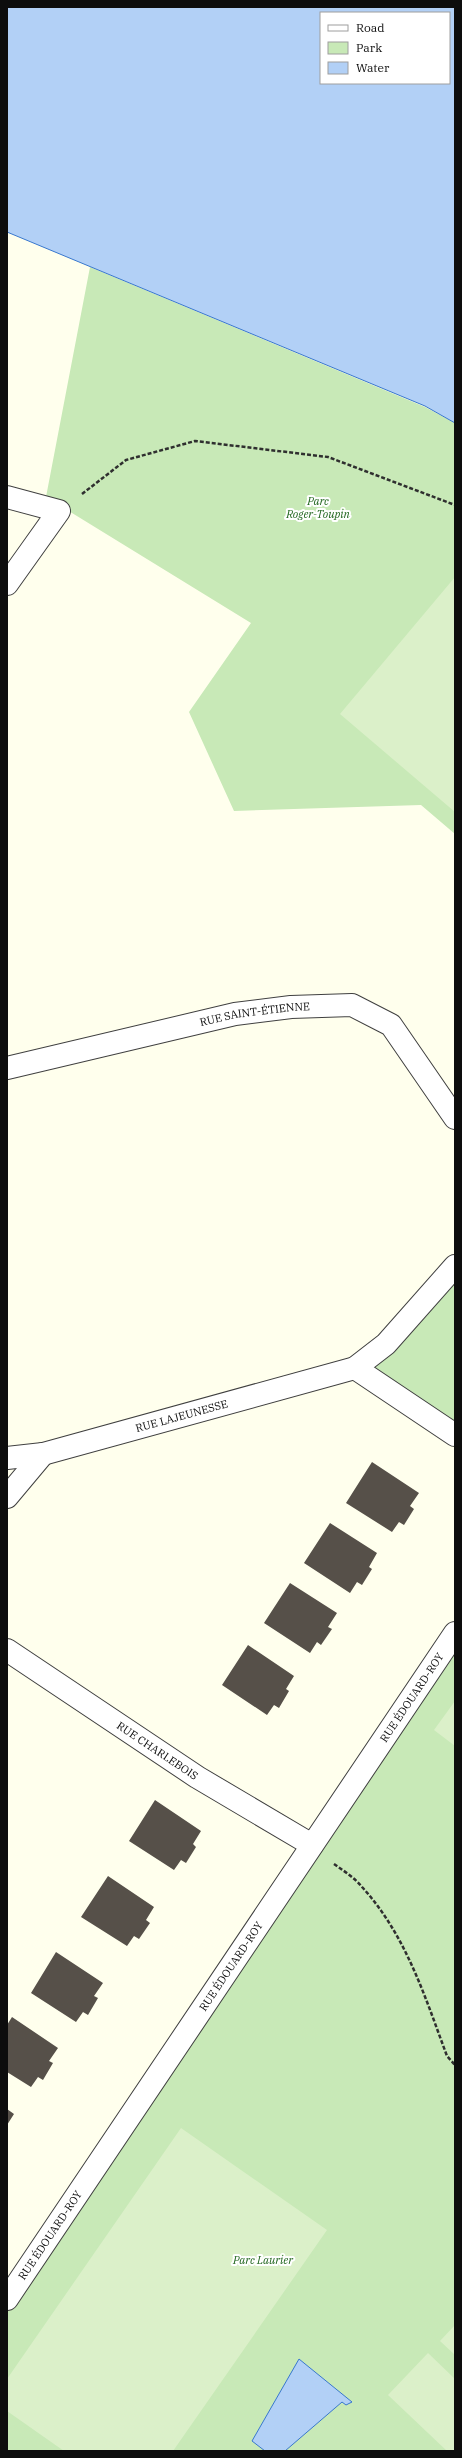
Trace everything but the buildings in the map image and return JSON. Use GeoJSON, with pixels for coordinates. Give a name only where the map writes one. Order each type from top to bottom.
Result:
{"type":"FeatureCollection","features":[{"type":"Feature","properties":{"kind":"street"},"geometry":{"type":"LineString","coordinates":[[7,498],[59,511],[7,584]]}},
{"type":"Feature","properties":{"kind":"street","name":"RUE SAINT-ÉTIENNE"},"geometry":{"type":"LineString","coordinates":[[7,1068],[235,1014],[291,1007],[352,1005],[391,1025],[455,1118]]}},
{"type":"Feature","properties":{"kind":"street","name":"RUE LAJEUNESSE"},"geometry":{"type":"LineString","coordinates":[[7,1458],[43,1454],[355,1368],[386,1344],[455,1266]]}},
{"type":"Feature","properties":{"kind":"street"},"geometry":{"type":"LineString","coordinates":[[355,1368],[455,1435]]}},
{"type":"Feature","properties":{"kind":"street"},"geometry":{"type":"LineString","coordinates":[[7,1497],[43,1454]]}},
{"type":"Feature","properties":{"kind":"street","name":"RUE ÉDOUARD-ROY"},"geometry":{"type":"LineString","coordinates":[[7,2299],[455,1633]]}},
{"type":"Feature","properties":{"kind":"street","name":"RUE CHARLEBOIS"},"geometry":{"type":"LineString","coordinates":[[7,1650],[197,1777],[312,1845]]}},
{"type":"Feature","properties":{"kind":"path"},"geometry":{"type":"LineString","coordinates":[[59,511],[126,460],[196,441],[328,457],[455,505]]}},
{"type":"Feature","properties":{"kind":"path"},"geometry":{"type":"LineString","coordinates":[[312,1845],[362,1887],[396,1931],[414,1969],[447,2056],[455,2066]]}},
{"type":"Feature","properties":{"kind":"green space","name":"Parc Roger-Toupin"},"geometry":{"type":"Polygon","coordinates":[[[90,267],[425,407],[455,423],[455,834],[421,805],[234,811],[189,712],[251,623],[46,497],[90,267]]]}},
{"type":"Feature","properties":{"kind":"green space"},"geometry":{"type":"Polygon","coordinates":[[[455,577],[455,812],[340,714],[455,577]]]}},
{"type":"Feature","properties":{"kind":"green space"},"geometry":{"type":"Polygon","coordinates":[[[455,1266],[455,1435],[355,1368],[455,1266]]]}},
{"type":"Feature","properties":{"kind":"green space","name":"Parc Laurier"},"geometry":{"type":"Polygon","coordinates":[[[455,1633],[455,2451],[7,2451],[7,2299],[455,1633]]]}},
{"type":"Feature","properties":{"kind":"green space"},"geometry":{"type":"Polygon","coordinates":[[[455,1701],[455,1746],[434,1730],[455,1701]]]}},
{"type":"Feature","properties":{"kind":"green space"},"geometry":{"type":"Polygon","coordinates":[[[181,2128],[327,2230],[173,2451],[64,2451],[7,2411],[7,2379],[181,2128]]]}},
{"type":"Feature","properties":{"kind":"green space"},"geometry":{"type":"Polygon","coordinates":[[[455,2325],[455,2355],[440,2341],[455,2325]]]}},
{"type":"Feature","properties":{"kind":"green space"},"geometry":{"type":"Polygon","coordinates":[[[428,2353],[455,2379],[455,2451],[447,2451],[388,2395],[428,2353]]]}},
{"type":"Feature","properties":{"kind":"water"},"geometry":{"type":"Polygon","coordinates":[[[7,7],[455,7],[455,423],[425,406],[7,232],[7,7]]]}},
{"type":"Feature","properties":{"kind":"water"},"geometry":{"type":"Polygon","coordinates":[[[299,2359],[352,2402],[346,2405],[342,2402],[285,2451],[265,2451],[252,2441],[299,2359]]]}}]}
